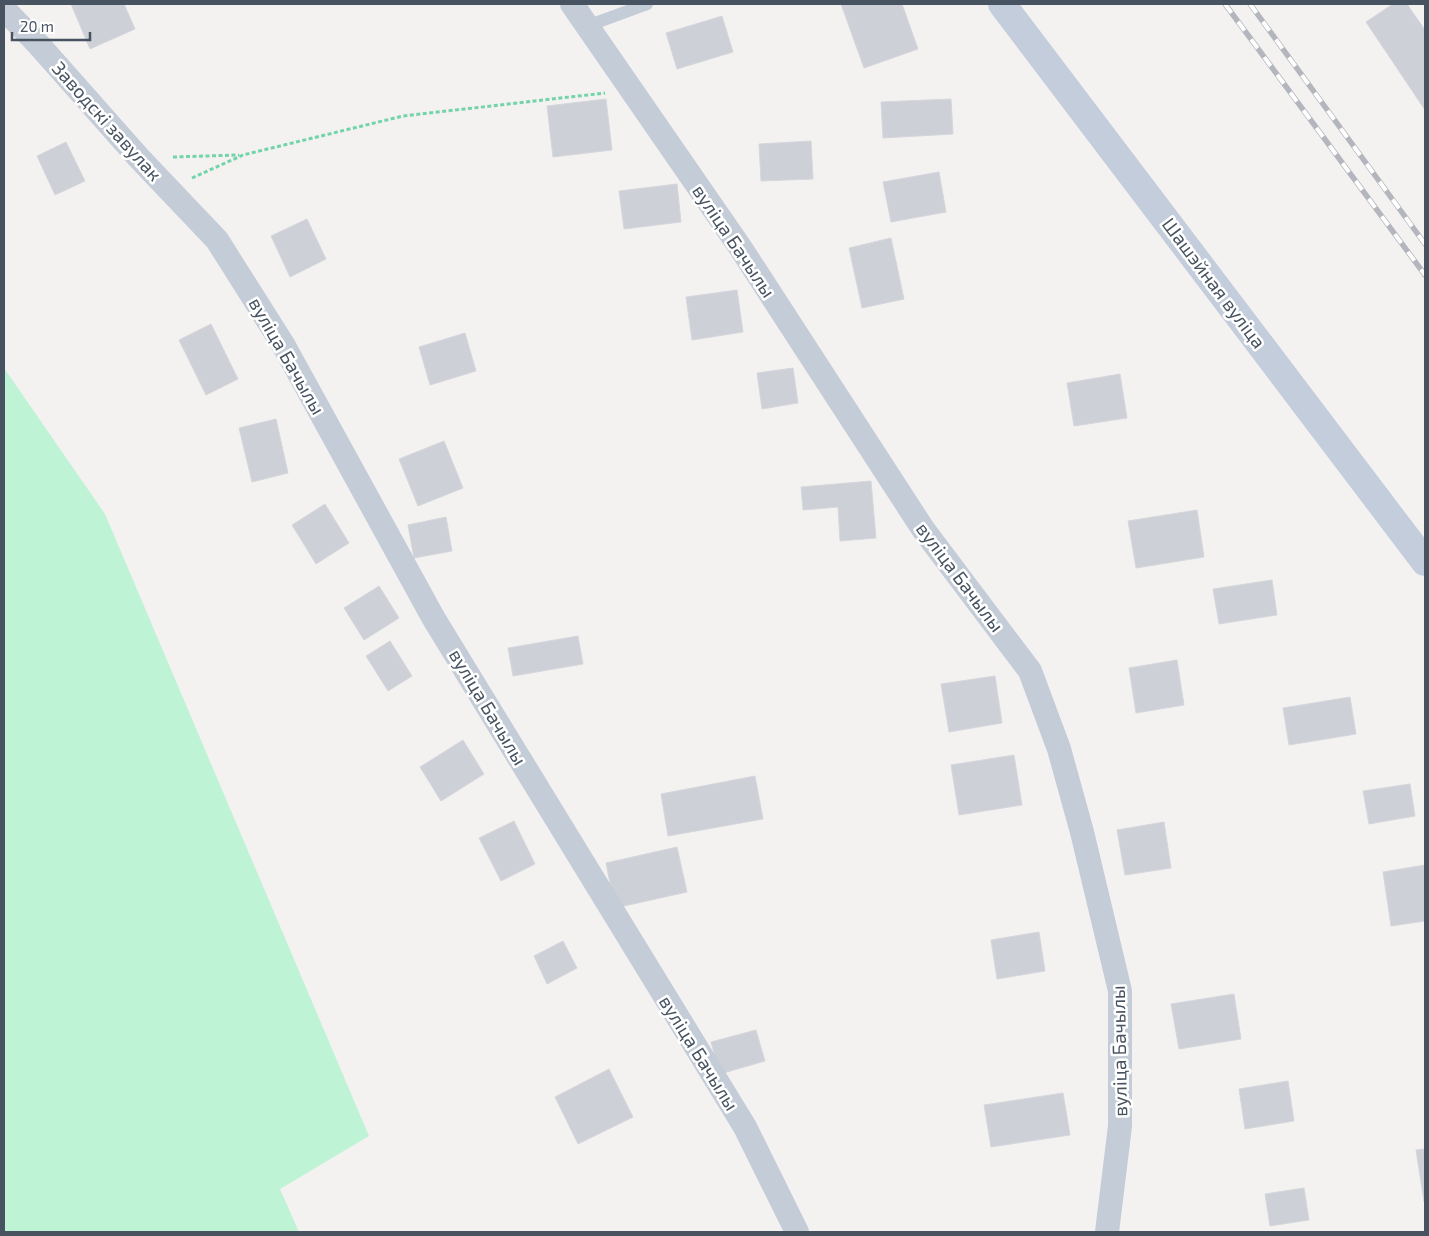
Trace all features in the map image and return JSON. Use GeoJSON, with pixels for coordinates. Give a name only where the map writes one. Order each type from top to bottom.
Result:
{"type":"FeatureCollection","features":[{"type":"Feature","properties":{"kind":"main road","name":"Шашэйная вуліца"},"geometry":{"type":"LineString","coordinates":[[1002,4],[1425,562]]}},
{"type":"Feature","properties":{"kind":"street","name":"вуліца Бачылы"},"geometry":{"type":"LineString","coordinates":[[572,4],[740,247],[923,529],[1030,671],[1062,759],[1082,832],[1120,991],[1120,1126],[1107,1232]]}},
{"type":"Feature","properties":{"kind":"street","name":"Заводскі завулак"},"geometry":{"type":"LineString","coordinates":[[4,9],[169,189]]}},
{"type":"Feature","properties":{"kind":"street","name":"вуліца Бачылы"},"geometry":{"type":"LineString","coordinates":[[169,189],[216,240],[284,346],[434,618],[745,1127],[797,1232]]}},
{"type":"Feature","properties":{"kind":"lane"},"geometry":{"type":"LineString","coordinates":[[587,26],[647,4]]}},
{"type":"Feature","properties":{"kind":"path"},"geometry":{"type":"LineString","coordinates":[[169,189],[242,155],[403,116],[630,90]]}},
{"type":"Feature","properties":{"kind":"path"},"geometry":{"type":"LineString","coordinates":[[139,158],[242,155]]}},
{"type":"Feature","properties":{"kind":"green space"},"geometry":{"type":"Polygon","coordinates":[[[4,368],[105,514],[369,1136],[280,1189],[299,1232],[4,1232],[4,368]]]}},
{"type":"Feature","properties":{"kind":"building"},"geometry":{"type":"Polygon","coordinates":[[[71,4],[124,4],[135,29],[90,49],[71,4]]]}},
{"type":"Feature","properties":{"kind":"building"},"geometry":{"type":"Polygon","coordinates":[[[841,4],[902,4],[918,49],[864,68],[841,4]]]}},
{"type":"Feature","properties":{"kind":"building"},"geometry":{"type":"Polygon","coordinates":[[[1393,4],[1407,4],[1425,30],[1425,110],[1366,22],[1393,4]]]}},
{"type":"Feature","properties":{"kind":"building"},"geometry":{"type":"Polygon","coordinates":[[[722,16],[733,52],[677,69],[666,33],[722,16]]]}},
{"type":"Feature","properties":{"kind":"building"},"geometry":{"type":"Polygon","coordinates":[[[606,99],[612,150],[553,157],[547,106],[606,99]]]}},
{"type":"Feature","properties":{"kind":"building"},"geometry":{"type":"Polygon","coordinates":[[[951,99],[953,134],[883,138],[881,102],[951,99]]]}},
{"type":"Feature","properties":{"kind":"building"},"geometry":{"type":"Polygon","coordinates":[[[811,141],[813,179],[761,181],[759,144],[811,141]]]}},
{"type":"Feature","properties":{"kind":"building"},"geometry":{"type":"Polygon","coordinates":[[[66,142],[85,181],[55,195],[37,156],[66,142]]]}},
{"type":"Feature","properties":{"kind":"building"},"geometry":{"type":"Polygon","coordinates":[[[939,172],[946,212],[891,222],[883,182],[939,172]]]}},
{"type":"Feature","properties":{"kind":"building"},"geometry":{"type":"Polygon","coordinates":[[[677,184],[681,222],[624,229],[619,191],[677,184]]]}},
{"type":"Feature","properties":{"kind":"building"},"geometry":{"type":"Polygon","coordinates":[[[307,219],[326,259],[290,277],[271,236],[307,219]]]}},
{"type":"Feature","properties":{"kind":"building"},"geometry":{"type":"Polygon","coordinates":[[[891,238],[904,299],[862,308],[849,248],[891,238]]]}},
{"type":"Feature","properties":{"kind":"building"},"geometry":{"type":"Polygon","coordinates":[[[737,290],[743,332],[692,340],[686,297],[737,290]]]}},
{"type":"Feature","properties":{"kind":"building"},"geometry":{"type":"Polygon","coordinates":[[[211,324],[238,379],[206,395],[179,340],[211,324]]]}},
{"type":"Feature","properties":{"kind":"building"},"geometry":{"type":"Polygon","coordinates":[[[465,333],[476,371],[430,385],[419,347],[465,333]]]}},
{"type":"Feature","properties":{"kind":"building"},"geometry":{"type":"Polygon","coordinates":[[[793,368],[798,403],[762,409],[757,373],[793,368]]]}},
{"type":"Feature","properties":{"kind":"building"},"geometry":{"type":"Polygon","coordinates":[[[1120,374],[1127,418],[1074,426],[1067,383],[1120,374]]]}},
{"type":"Feature","properties":{"kind":"building"},"geometry":{"type":"Polygon","coordinates":[[[276,419],[288,473],[252,482],[239,428],[276,419]]]}},
{"type":"Feature","properties":{"kind":"building"},"geometry":{"type":"Polygon","coordinates":[[[444,441],[463,488],[418,506],[399,459],[444,441]]]}},
{"type":"Feature","properties":{"kind":"building"},"geometry":{"type":"Polygon","coordinates":[[[871,481],[876,538],[840,541],[838,507],[803,510],[801,487],[871,481]]]}},
{"type":"Feature","properties":{"kind":"building"},"geometry":{"type":"Polygon","coordinates":[[[325,504],[349,543],[316,564],[292,525],[325,504]]]}},
{"type":"Feature","properties":{"kind":"building"},"geometry":{"type":"Polygon","coordinates":[[[1197,510],[1204,557],[1136,568],[1128,521],[1197,510]]]}},
{"type":"Feature","properties":{"kind":"building"},"geometry":{"type":"Polygon","coordinates":[[[446,517],[452,551],[414,558],[408,525],[446,517]]]}},
{"type":"Feature","properties":{"kind":"building"},"geometry":{"type":"Polygon","coordinates":[[[1272,580],[1277,615],[1219,624],[1213,589],[1272,580]]]}},
{"type":"Feature","properties":{"kind":"building"},"geometry":{"type":"Polygon","coordinates":[[[379,586],[399,618],[364,640],[344,608],[379,586]]]}},
{"type":"Feature","properties":{"kind":"building"},"geometry":{"type":"Polygon","coordinates":[[[578,636],[583,664],[513,676],[508,648],[578,636]]]}},
{"type":"Feature","properties":{"kind":"building"},"geometry":{"type":"Polygon","coordinates":[[[390,641],[412,676],[388,691],[366,656],[390,641]]]}},
{"type":"Feature","properties":{"kind":"building"},"geometry":{"type":"Polygon","coordinates":[[[1177,660],[1184,705],[1136,713],[1129,668],[1177,660]]]}},
{"type":"Feature","properties":{"kind":"building"},"geometry":{"type":"Polygon","coordinates":[[[995,676],[1002,723],[949,732],[941,684],[995,676]]]}},
{"type":"Feature","properties":{"kind":"building"},"geometry":{"type":"Polygon","coordinates":[[[1350,697],[1356,734],[1289,745],[1283,708],[1350,697]]]}},
{"type":"Feature","properties":{"kind":"building"},"geometry":{"type":"Polygon","coordinates":[[[463,740],[484,774],[441,801],[420,767],[463,740]]]}},
{"type":"Feature","properties":{"kind":"building"},"geometry":{"type":"Polygon","coordinates":[[[1014,755],[1022,805],[959,815],[951,765],[1014,755]]]}},
{"type":"Feature","properties":{"kind":"building"},"geometry":{"type":"Polygon","coordinates":[[[755,776],[763,819],[668,836],[661,794],[755,776]]]}},
{"type":"Feature","properties":{"kind":"building"},"geometry":{"type":"Polygon","coordinates":[[[1410,784],[1415,816],[1369,824],[1363,791],[1410,784]]]}},
{"type":"Feature","properties":{"kind":"building"},"geometry":{"type":"Polygon","coordinates":[[[514,821],[535,864],[501,881],[479,838],[514,821]]]}},
{"type":"Feature","properties":{"kind":"building"},"geometry":{"type":"Polygon","coordinates":[[[1164,822],[1171,868],[1125,875],[1117,830],[1164,822]]]}},
{"type":"Feature","properties":{"kind":"building"},"geometry":{"type":"Polygon","coordinates":[[[677,847],[687,892],[615,908],[606,863],[677,847]]]}},
{"type":"Feature","properties":{"kind":"building"},"geometry":{"type":"Polygon","coordinates":[[[1425,865],[1425,921],[1391,926],[1383,872],[1425,865]]]}},
{"type":"Feature","properties":{"kind":"building"},"geometry":{"type":"Polygon","coordinates":[[[1039,932],[1045,971],[997,979],[991,940],[1039,932]]]}},
{"type":"Feature","properties":{"kind":"building"},"geometry":{"type":"Polygon","coordinates":[[[563,941],[577,968],[547,984],[534,956],[563,941]]]}},
{"type":"Feature","properties":{"kind":"building"},"geometry":{"type":"Polygon","coordinates":[[[1234,994],[1241,1039],[1179,1049],[1171,1004],[1234,994]]]}},
{"type":"Feature","properties":{"kind":"building"},"geometry":{"type":"Polygon","coordinates":[[[756,1030],[765,1061],[720,1074],[711,1042],[756,1030]]]}},
{"type":"Feature","properties":{"kind":"building"},"geometry":{"type":"Polygon","coordinates":[[[609,1069],[633,1117],[578,1144],[555,1097],[609,1069]]]}},
{"type":"Feature","properties":{"kind":"building"},"geometry":{"type":"Polygon","coordinates":[[[1288,1081],[1294,1121],[1245,1129],[1239,1089],[1288,1081]]]}},
{"type":"Feature","properties":{"kind":"building"},"geometry":{"type":"Polygon","coordinates":[[[1063,1093],[1070,1135],[991,1147],[984,1105],[1063,1093]]]}},
{"type":"Feature","properties":{"kind":"building"},"geometry":{"type":"Polygon","coordinates":[[[1425,1149],[1425,1202],[1424,1202],[1416,1150],[1425,1149]]]}},
{"type":"Feature","properties":{"kind":"building"},"geometry":{"type":"Polygon","coordinates":[[[1304,1188],[1309,1220],[1270,1226],[1265,1194],[1304,1188]]]}},
{"type":"Feature","properties":{"kind":"railway"},"geometry":{"type":"LineString","coordinates":[[1225,4],[1425,275]]}},
{"type":"Feature","properties":{"kind":"railway"},"geometry":{"type":"LineString","coordinates":[[1250,4],[1425,244]]}}]}
